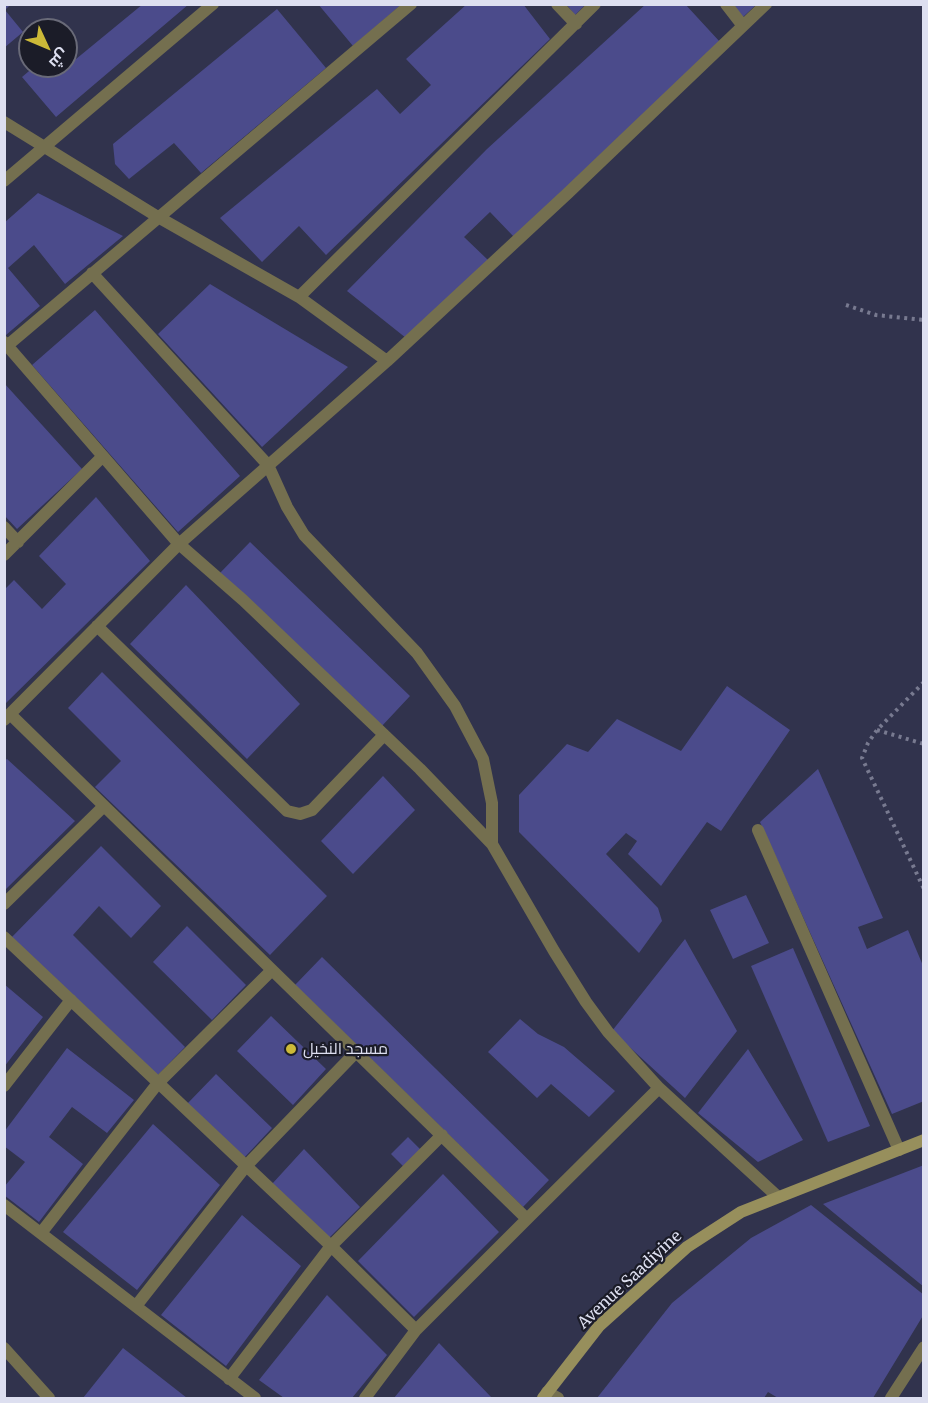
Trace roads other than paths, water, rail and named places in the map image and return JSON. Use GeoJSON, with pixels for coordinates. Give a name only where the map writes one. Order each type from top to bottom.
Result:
{"type":"FeatureCollection","features":[{"type":"Feature","properties":{"kind":"main road","name":"Avenue Saadiyine"},"geometry":{"type":"LineString","coordinates":[[549,1396],[599,1326],[687,1246],[741,1212],[924,1140]]}},
{"type":"Feature","properties":{"kind":"street"},"geometry":{"type":"LineString","coordinates":[[4,181],[213,4]]}},
{"type":"Feature","properties":{"kind":"street"},"geometry":{"type":"LineString","coordinates":[[411,4],[6,344],[179,544],[243,600],[384,735],[492,844],[586,1002],[619,1044],[659,1088],[778,1197]]}},
{"type":"Feature","properties":{"kind":"street"},"geometry":{"type":"LineString","coordinates":[[557,4],[576,24]]}},
{"type":"Feature","properties":{"kind":"street"},"geometry":{"type":"LineString","coordinates":[[299,297],[596,4]]}},
{"type":"Feature","properties":{"kind":"street"},"geometry":{"type":"LineString","coordinates":[[726,4],[743,26]]}},
{"type":"Feature","properties":{"kind":"street"},"geometry":{"type":"LineString","coordinates":[[527,1219],[104,806],[7,717],[179,544],[387,361],[568,193],[766,4]]}},
{"type":"Feature","properties":{"kind":"street"},"geometry":{"type":"LineString","coordinates":[[4,122],[158,217],[299,297],[387,361]]}},
{"type":"Feature","properties":{"kind":"street"},"geometry":{"type":"LineString","coordinates":[[92,273],[268,465],[287,507],[304,535],[417,653],[455,706],[483,759],[492,803],[492,844]]}},
{"type":"Feature","properties":{"kind":"street"},"geometry":{"type":"LineString","coordinates":[[4,555],[103,456]]}},
{"type":"Feature","properties":{"kind":"street"},"geometry":{"type":"LineString","coordinates":[[4,527],[18,542]]}},
{"type":"Feature","properties":{"kind":"street"},"geometry":{"type":"LineString","coordinates":[[97,626],[286,811],[300,814],[312,810],[384,735]]}},
{"type":"Feature","properties":{"kind":"street"},"geometry":{"type":"LineString","coordinates":[[4,904],[104,806]]}},
{"type":"Feature","properties":{"kind":"street"},"geometry":{"type":"LineString","coordinates":[[758,830],[899,1150]]}},
{"type":"Feature","properties":{"kind":"street"},"geometry":{"type":"LineString","coordinates":[[4,937],[331,1246],[416,1330]]}},
{"type":"Feature","properties":{"kind":"street"},"geometry":{"type":"LineString","coordinates":[[41,1233],[158,1083],[272,970]]}},
{"type":"Feature","properties":{"kind":"street"},"geometry":{"type":"LineString","coordinates":[[4,1086],[71,1000]]}},
{"type":"Feature","properties":{"kind":"street"},"geometry":{"type":"LineString","coordinates":[[136,1306],[246,1166],[356,1052]]}},
{"type":"Feature","properties":{"kind":"street"},"geometry":{"type":"LineString","coordinates":[[365,1398],[416,1330],[659,1088]]}},
{"type":"Feature","properties":{"kind":"street"},"geometry":{"type":"LineString","coordinates":[[229,1379],[331,1246],[442,1135]]}},
{"type":"Feature","properties":{"kind":"street"},"geometry":{"type":"LineString","coordinates":[[4,1205],[229,1379],[246,1396]]}},
{"type":"Feature","properties":{"kind":"street"},"geometry":{"type":"LineString","coordinates":[[891,1398],[924,1347]]}},
{"type":"Feature","properties":{"kind":"street"},"geometry":{"type":"LineString","coordinates":[[4,1348],[49,1398]]}},
{"type":"Feature","properties":{"kind":"place","name":"مسجد النخيل"},"geometry":{"type":"Point","coordinates":[291,1049]}}]}
